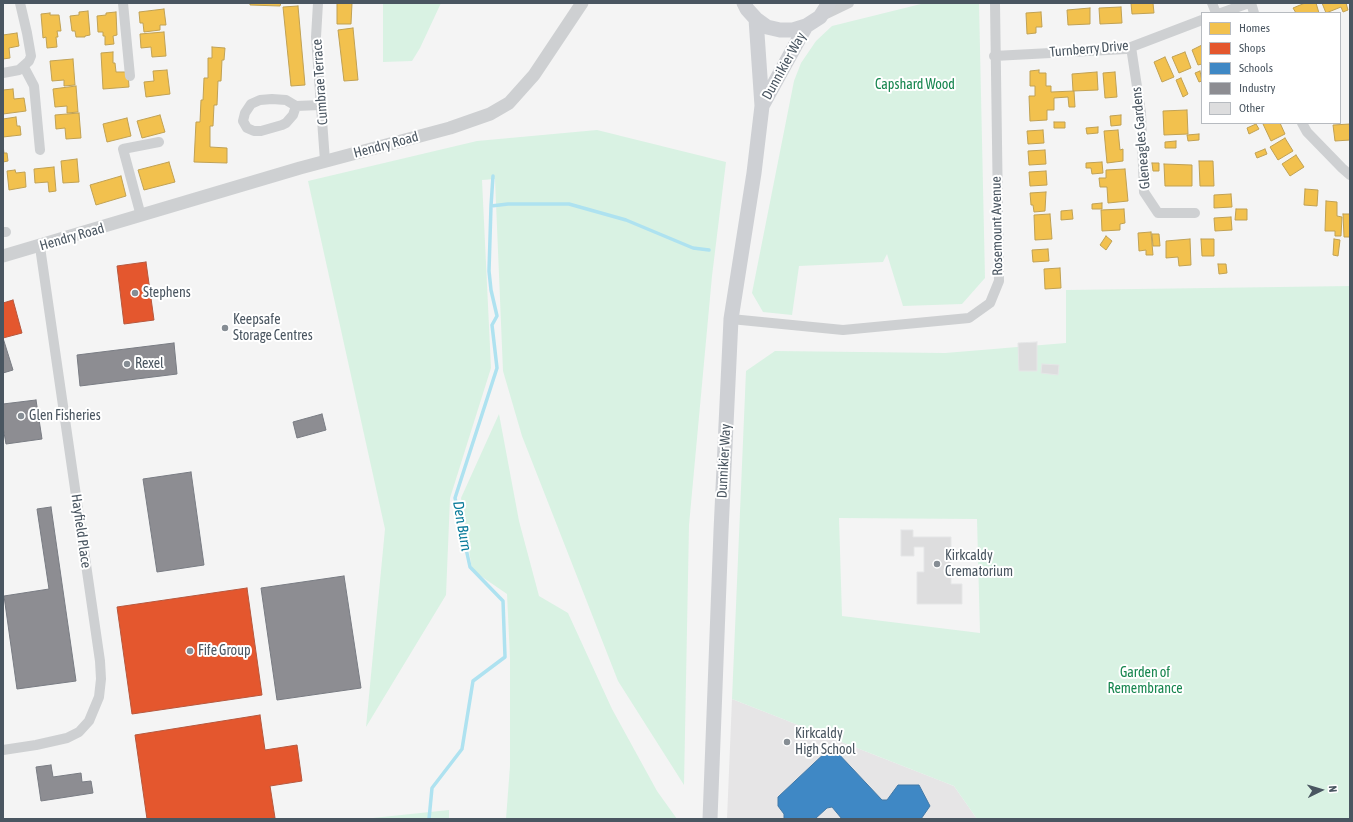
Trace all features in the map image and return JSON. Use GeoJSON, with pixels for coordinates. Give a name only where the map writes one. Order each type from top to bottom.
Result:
{"type":"FeatureCollection","features":[{"type":"Feature","properties":{"kind":"main road"},"geometry":{"type":"LineString","coordinates":[[744,3],[756,19],[767,27],[780,30],[793,30],[806,26],[820,17],[829,3]]}},
{"type":"Feature","properties":{"kind":"main road","name":"Dunnikier Way"},"geometry":{"type":"LineString","coordinates":[[710,819],[720,531],[731,319],[754,173],[762,106],[756,19]]}},
{"type":"Feature","properties":{"kind":"main road","name":"Dunnikier Way"},"geometry":{"type":"LineString","coordinates":[[762,106],[806,26]]}},
{"type":"Feature","properties":{"kind":"street"},"geometry":{"type":"LineString","coordinates":[[123,3],[130,76]]}},
{"type":"Feature","properties":{"kind":"street","name":"Cumbrae Terrace"},"geometry":{"type":"LineString","coordinates":[[318,3],[316,37],[325,161]]}},
{"type":"Feature","properties":{"kind":"street","name":"Hendry Road"},"geometry":{"type":"LineString","coordinates":[[3,256],[325,161],[450,128],[490,114],[509,103],[534,75],[582,3]]}},
{"type":"Feature","properties":{"kind":"street"},"geometry":{"type":"LineString","coordinates":[[820,17],[849,3]]}},
{"type":"Feature","properties":{"kind":"street","name":"Rosemount Avenue"},"geometry":{"type":"LineString","coordinates":[[731,319],[843,330],[969,318],[990,303],[998,281],[994,3]]}},
{"type":"Feature","properties":{"kind":"street"},"geometry":{"type":"LineString","coordinates":[[1224,12],[1250,3]]}},
{"type":"Feature","properties":{"kind":"street"},"geometry":{"type":"LineString","coordinates":[[3,73],[19,70],[24,67],[29,62],[31,56],[22,4]]}},
{"type":"Feature","properties":{"kind":"street","name":"Turnberry Drive"},"geometry":{"type":"LineString","coordinates":[[994,56],[1126,49],[1201,20]]}},
{"type":"Feature","properties":{"kind":"street","name":"Gleneagles Gardens"},"geometry":{"type":"LineString","coordinates":[[1131,47],[1141,113],[1144,192],[1158,213],[1195,213]]}},
{"type":"Feature","properties":{"kind":"street"},"geometry":{"type":"LineString","coordinates":[[24,67],[34,86],[40,150]]}},
{"type":"Feature","properties":{"kind":"street"},"geometry":{"type":"LineString","coordinates":[[296,106],[293,115],[282,125],[261,131],[254,131],[247,128],[243,121],[250,104],[260,100],[286,100],[296,106],[321,105]]}},
{"type":"Feature","properties":{"kind":"street"},"geometry":{"type":"LineString","coordinates":[[1303,124],[1307,132],[1350,175]]}},
{"type":"Feature","properties":{"kind":"street"},"geometry":{"type":"LineString","coordinates":[[141,216],[123,149],[159,142]]}},
{"type":"Feature","properties":{"kind":"street","name":"Hayfield Place"},"geometry":{"type":"LineString","coordinates":[[3,750],[67,738],[79,732],[89,721],[99,697],[101,679],[99,653],[40,246]]}},
{"type":"Feature","properties":{"kind":"shaded area","name":"Kirkcaldy High School"},"geometry":{"type":"Polygon","coordinates":[[[732,699],[954,786],[977,819],[727,819],[732,699]]]}},
{"type":"Feature","properties":{"kind":"green space"},"geometry":{"type":"Polygon","coordinates":[[[383,3],[441,3],[420,48],[412,61],[383,62],[383,3]]]}},
{"type":"Feature","properties":{"kind":"green space","name":"Capshard Wood"},"geometry":{"type":"Polygon","coordinates":[[[925,3],[979,3],[985,278],[962,304],[903,306],[887,254],[883,262],[799,266],[792,315],[763,312],[752,293],[794,81],[801,63],[816,41],[832,26],[925,3]]]}},
{"type":"Feature","properties":{"kind":"green space"},"geometry":{"type":"Polygon","coordinates":[[[597,130],[726,162],[712,276],[689,525],[684,785],[618,681],[522,436],[503,371],[495,179],[482,180],[491,368],[450,498],[446,595],[366,727],[385,529],[308,181],[477,141],[597,130]]]}},
{"type":"Feature","properties":{"kind":"green space","name":"Garden of Remembrance"},"geometry":{"type":"Polygon","coordinates":[[[1350,286],[1350,819],[977,819],[954,786],[732,699],[746,371],[775,351],[945,353],[1066,343],[1066,290],[1350,286]],[[839,518],[842,616],[980,633],[977,519],[839,518]]]}},
{"type":"Feature","properties":{"kind":"green space"},"geometry":{"type":"Polygon","coordinates":[[[499,414],[519,521],[539,596],[568,613],[612,709],[657,791],[677,819],[506,819],[510,766],[510,658],[507,594],[472,570],[461,498],[499,414]]]}},
{"type":"Feature","properties":{"kind":"green space"},"geometry":{"type":"Polygon","coordinates":[[[449,810],[449,819],[363,819],[449,810]]]}},
{"type":"Feature","properties":{"kind":"building: Homes"},"geometry":{"type":"Polygon","coordinates":[[[250,3],[281,3],[280,6],[250,5],[250,3]]]}},
{"type":"Feature","properties":{"kind":"building: Homes"},"geometry":{"type":"Polygon","coordinates":[[[337,3],[352,3],[351,24],[337,24],[337,3]]]}},
{"type":"Feature","properties":{"kind":"building: Homes"},"geometry":{"type":"Polygon","coordinates":[[[1131,3],[1153,3],[1154,13],[1132,14],[1131,3]]]}},
{"type":"Feature","properties":{"kind":"building: Homes"},"geometry":{"type":"Polygon","coordinates":[[[1305,3],[1316,3],[1319,12],[1295,12],[1293,8],[1305,3]]]}},
{"type":"Feature","properties":{"kind":"building: Homes"},"geometry":{"type":"Polygon","coordinates":[[[1322,3],[1346,3],[1348,10],[1343,12],[1341,7],[1326,12],[1322,3]]]}},
{"type":"Feature","properties":{"kind":"building: Homes"},"geometry":{"type":"Polygon","coordinates":[[[298,6],[305,85],[291,86],[283,7],[298,6]]]}},
{"type":"Feature","properties":{"kind":"building: Homes"},"geometry":{"type":"Polygon","coordinates":[[[1121,7],[1122,23],[1100,24],[1099,8],[1121,7]]]}},
{"type":"Feature","properties":{"kind":"building: Homes"},"geometry":{"type":"Polygon","coordinates":[[[1090,8],[1090,24],[1068,25],[1067,10],[1090,8]]]}},
{"type":"Feature","properties":{"kind":"building: Homes"},"geometry":{"type":"Polygon","coordinates":[[[164,9],[166,25],[160,25],[160,30],[144,32],[143,23],[140,23],[139,12],[164,9]]]}},
{"type":"Feature","properties":{"kind":"building: Homes"},"geometry":{"type":"Polygon","coordinates":[[[88,11],[90,35],[85,37],[76,37],[75,31],[72,31],[70,16],[79,15],[79,12],[88,11]]]}},
{"type":"Feature","properties":{"kind":"building: Homes"},"geometry":{"type":"Polygon","coordinates":[[[116,12],[117,35],[113,36],[114,44],[105,45],[105,36],[103,36],[103,32],[98,32],[97,16],[116,12]]]}},
{"type":"Feature","properties":{"kind":"building: Homes"},"geometry":{"type":"Polygon","coordinates":[[[1041,12],[1042,27],[1036,27],[1036,33],[1027,34],[1026,13],[1041,12]]]}},
{"type":"Feature","properties":{"kind":"building: Homes"},"geometry":{"type":"Polygon","coordinates":[[[50,13],[50,15],[59,15],[61,31],[57,31],[57,47],[47,48],[46,37],[43,38],[41,14],[50,13]]]}},
{"type":"Feature","properties":{"kind":"building: Homes"},"geometry":{"type":"Polygon","coordinates":[[[353,28],[358,80],[344,81],[338,30],[353,28]]]}},
{"type":"Feature","properties":{"kind":"building: Homes"},"geometry":{"type":"Polygon","coordinates":[[[164,32],[166,56],[152,57],[151,47],[141,48],[140,34],[164,32]]]}},
{"type":"Feature","properties":{"kind":"building: Homes"},"geometry":{"type":"Polygon","coordinates":[[[17,33],[19,46],[9,48],[10,58],[3,59],[3,35],[17,33]]]}},
{"type":"Feature","properties":{"kind":"building: Homes"},"geometry":{"type":"Polygon","coordinates":[[[1201,46],[1201,64],[1198,65],[1192,50],[1201,46]]]}},
{"type":"Feature","properties":{"kind":"building: Homes"},"geometry":{"type":"Polygon","coordinates":[[[212,47],[225,48],[224,60],[222,60],[221,81],[218,81],[217,105],[214,105],[213,126],[210,126],[210,147],[227,148],[227,163],[194,162],[196,122],[200,122],[204,78],[208,78],[208,58],[212,58],[212,47]]]}},
{"type":"Feature","properties":{"kind":"building: Homes"},"geometry":{"type":"Polygon","coordinates":[[[113,52],[113,63],[115,63],[116,72],[128,72],[129,87],[103,89],[101,53],[113,52]]]}},
{"type":"Feature","properties":{"kind":"building: Homes"},"geometry":{"type":"Polygon","coordinates":[[[1185,52],[1191,68],[1179,73],[1172,57],[1185,52]]]}},
{"type":"Feature","properties":{"kind":"building: Homes"},"geometry":{"type":"Polygon","coordinates":[[[1165,57],[1174,77],[1162,82],[1154,62],[1165,57]]]}},
{"type":"Feature","properties":{"kind":"building: Homes"},"geometry":{"type":"Polygon","coordinates":[[[73,59],[75,85],[64,86],[64,80],[52,81],[50,61],[73,59]]]}},
{"type":"Feature","properties":{"kind":"building: Homes"},"geometry":{"type":"Polygon","coordinates":[[[167,70],[170,94],[146,97],[144,82],[154,81],[153,71],[167,70]]]}},
{"type":"Feature","properties":{"kind":"building: Homes"},"geometry":{"type":"Polygon","coordinates":[[[1039,70],[1039,73],[1046,73],[1046,86],[1051,86],[1051,92],[1074,91],[1075,107],[1069,107],[1068,97],[1054,98],[1054,110],[1047,110],[1047,120],[1030,121],[1029,96],[1035,96],[1035,86],[1030,86],[1030,71],[1039,70]]]}},
{"type":"Feature","properties":{"kind":"building: Homes"},"geometry":{"type":"Polygon","coordinates":[[[1200,71],[1201,81],[1199,82],[1195,73],[1200,71]]]}},
{"type":"Feature","properties":{"kind":"building: Homes"},"geometry":{"type":"Polygon","coordinates":[[[1097,72],[1098,90],[1073,91],[1072,74],[1097,72]]]}},
{"type":"Feature","properties":{"kind":"building: Homes"},"geometry":{"type":"Polygon","coordinates":[[[1115,72],[1117,97],[1105,98],[1103,73],[1115,72]]]}},
{"type":"Feature","properties":{"kind":"building: Homes"},"geometry":{"type":"Polygon","coordinates":[[[1181,78],[1188,94],[1183,97],[1176,80],[1181,78]]]}},
{"type":"Feature","properties":{"kind":"building: Homes"},"geometry":{"type":"Polygon","coordinates":[[[76,86],[78,112],[67,113],[67,106],[55,107],[53,89],[76,86]]]}},
{"type":"Feature","properties":{"kind":"building: Homes"},"geometry":{"type":"Polygon","coordinates":[[[13,89],[14,99],[24,98],[26,111],[3,114],[3,90],[13,89]]]}},
{"type":"Feature","properties":{"kind":"building: Homes"},"geometry":{"type":"Polygon","coordinates":[[[1187,110],[1188,134],[1164,135],[1163,111],[1187,110]]]}},
{"type":"Feature","properties":{"kind":"building: Homes"},"geometry":{"type":"Polygon","coordinates":[[[79,113],[81,138],[66,139],[65,128],[56,129],[55,115],[79,113]]]}},
{"type":"Feature","properties":{"kind":"building: Homes"},"geometry":{"type":"Polygon","coordinates":[[[160,115],[165,132],[142,138],[137,121],[160,115]]]}},
{"type":"Feature","properties":{"kind":"building: Homes"},"geometry":{"type":"Polygon","coordinates":[[[1121,115],[1121,125],[1111,126],[1110,116],[1121,115]]]}},
{"type":"Feature","properties":{"kind":"building: Homes"},"geometry":{"type":"Polygon","coordinates":[[[16,117],[17,126],[20,126],[21,135],[3,137],[3,119],[16,117]]]}},
{"type":"Feature","properties":{"kind":"building: Homes"},"geometry":{"type":"Polygon","coordinates":[[[127,118],[131,136],[107,142],[103,124],[127,118]]]}},
{"type":"Feature","properties":{"kind":"building: Homes"},"geometry":{"type":"Polygon","coordinates":[[[1054,122],[1065,122],[1065,128],[1054,128],[1054,122]]]}},
{"type":"Feature","properties":{"kind":"building: Homes"},"geometry":{"type":"Polygon","coordinates":[[[1256,124],[1259,129],[1249,134],[1247,128],[1256,124]]]}},
{"type":"Feature","properties":{"kind":"building: Homes"},"geometry":{"type":"Polygon","coordinates":[[[1263,124],[1280,124],[1285,134],[1271,141],[1263,124]]]}},
{"type":"Feature","properties":{"kind":"building: Homes"},"geometry":{"type":"Polygon","coordinates":[[[1350,124],[1350,140],[1335,141],[1333,125],[1350,124]]]}},
{"type":"Feature","properties":{"kind":"building: Homes"},"geometry":{"type":"Polygon","coordinates":[[[1098,127],[1098,133],[1087,134],[1086,128],[1098,127]]]}},
{"type":"Feature","properties":{"kind":"building: Homes"},"geometry":{"type":"Polygon","coordinates":[[[1043,130],[1044,143],[1028,144],[1027,131],[1043,130]]]}},
{"type":"Feature","properties":{"kind":"building: Homes"},"geometry":{"type":"Polygon","coordinates":[[[1118,130],[1120,150],[1123,149],[1123,161],[1107,163],[1104,131],[1118,130]]]}},
{"type":"Feature","properties":{"kind":"building: Homes"},"geometry":{"type":"Polygon","coordinates":[[[1199,134],[1199,140],[1188,141],[1187,135],[1199,134]]]}},
{"type":"Feature","properties":{"kind":"building: Homes"},"geometry":{"type":"Polygon","coordinates":[[[1285,138],[1293,151],[1278,160],[1270,147],[1285,138]]]}},
{"type":"Feature","properties":{"kind":"building: Homes"},"geometry":{"type":"Polygon","coordinates":[[[1176,141],[1176,148],[1165,148],[1165,142],[1176,141]]]}},
{"type":"Feature","properties":{"kind":"building: Homes"},"geometry":{"type":"Polygon","coordinates":[[[3,145],[4,153],[7,153],[8,161],[3,162],[3,145]]]}},
{"type":"Feature","properties":{"kind":"building: Homes"},"geometry":{"type":"Polygon","coordinates":[[[1265,149],[1267,154],[1257,158],[1255,153],[1265,149]]]}},
{"type":"Feature","properties":{"kind":"building: Homes"},"geometry":{"type":"Polygon","coordinates":[[[1045,150],[1046,164],[1029,165],[1028,151],[1045,150]]]}},
{"type":"Feature","properties":{"kind":"building: Homes"},"geometry":{"type":"Polygon","coordinates":[[[1296,155],[1304,167],[1290,176],[1282,164],[1296,155]]]}},
{"type":"Feature","properties":{"kind":"building: Homes"},"geometry":{"type":"Polygon","coordinates":[[[77,159],[79,182],[63,183],[61,161],[77,159]]]}},
{"type":"Feature","properties":{"kind":"building: Homes"},"geometry":{"type":"Polygon","coordinates":[[[1199,161],[1213,161],[1214,186],[1200,186],[1199,161]]]}},
{"type":"Feature","properties":{"kind":"building: Homes"},"geometry":{"type":"Polygon","coordinates":[[[169,162],[175,182],[144,190],[138,170],[169,162]]]}},
{"type":"Feature","properties":{"kind":"building: Homes"},"geometry":{"type":"Polygon","coordinates":[[[1102,162],[1103,173],[1092,174],[1091,168],[1086,168],[1086,163],[1102,162]]]}},
{"type":"Feature","properties":{"kind":"building: Homes"},"geometry":{"type":"Polygon","coordinates":[[[1152,163],[1159,163],[1159,171],[1153,171],[1152,163]]]}},
{"type":"Feature","properties":{"kind":"building: Homes"},"geometry":{"type":"Polygon","coordinates":[[[1164,164],[1192,165],[1192,186],[1165,186],[1164,164]]]}},
{"type":"Feature","properties":{"kind":"building: Homes"},"geometry":{"type":"Polygon","coordinates":[[[54,167],[56,191],[49,192],[48,182],[35,183],[34,169],[54,167]]]}},
{"type":"Feature","properties":{"kind":"building: Homes"},"geometry":{"type":"Polygon","coordinates":[[[1125,169],[1128,201],[1108,203],[1107,187],[1100,187],[1099,178],[1106,178],[1106,170],[1125,169]]]}},
{"type":"Feature","properties":{"kind":"building: Homes"},"geometry":{"type":"Polygon","coordinates":[[[15,170],[16,173],[25,172],[26,187],[9,190],[7,171],[15,170]]]}},
{"type":"Feature","properties":{"kind":"building: Homes"},"geometry":{"type":"Polygon","coordinates":[[[1046,171],[1047,185],[1030,186],[1029,172],[1046,171]]]}},
{"type":"Feature","properties":{"kind":"building: Homes"},"geometry":{"type":"Polygon","coordinates":[[[121,176],[126,196],[96,205],[90,185],[121,176]]]}},
{"type":"Feature","properties":{"kind":"building: Homes"},"geometry":{"type":"Polygon","coordinates":[[[1305,189],[1318,190],[1317,206],[1304,205],[1305,189]]]}},
{"type":"Feature","properties":{"kind":"building: Homes"},"geometry":{"type":"Polygon","coordinates":[[[1046,192],[1045,211],[1034,212],[1033,205],[1031,205],[1030,193],[1046,192]]]}},
{"type":"Feature","properties":{"kind":"building: Homes"},"geometry":{"type":"Polygon","coordinates":[[[1231,194],[1232,207],[1214,208],[1214,195],[1231,194]]]}},
{"type":"Feature","properties":{"kind":"building: Homes"},"geometry":{"type":"Polygon","coordinates":[[[1326,201],[1337,202],[1337,216],[1342,217],[1341,236],[1335,236],[1335,231],[1325,231],[1326,201]]]}},
{"type":"Feature","properties":{"kind":"building: Homes"},"geometry":{"type":"Polygon","coordinates":[[[1102,203],[1102,209],[1092,209],[1092,204],[1102,203]]]}},
{"type":"Feature","properties":{"kind":"building: Homes"},"geometry":{"type":"Polygon","coordinates":[[[1124,209],[1125,223],[1120,224],[1120,230],[1102,231],[1101,210],[1124,209]]]}},
{"type":"Feature","properties":{"kind":"building: Homes"},"geometry":{"type":"Polygon","coordinates":[[[1236,209],[1247,209],[1247,220],[1235,220],[1236,209]]]}},
{"type":"Feature","properties":{"kind":"building: Homes"},"geometry":{"type":"Polygon","coordinates":[[[1072,210],[1073,219],[1061,220],[1061,211],[1072,210]]]}},
{"type":"Feature","properties":{"kind":"building: Homes"},"geometry":{"type":"Polygon","coordinates":[[[1050,214],[1052,239],[1035,240],[1034,215],[1050,214]]]}},
{"type":"Feature","properties":{"kind":"building: Homes"},"geometry":{"type":"Polygon","coordinates":[[[1343,214],[1350,214],[1350,237],[1344,237],[1343,214]]]}},
{"type":"Feature","properties":{"kind":"building: Homes"},"geometry":{"type":"Polygon","coordinates":[[[1231,217],[1232,230],[1215,231],[1214,218],[1231,217]]]}},
{"type":"Feature","properties":{"kind":"building: Homes"},"geometry":{"type":"Polygon","coordinates":[[[1151,232],[1153,255],[1146,255],[1146,250],[1139,251],[1138,233],[1151,232]]]}},
{"type":"Feature","properties":{"kind":"building: Homes"},"geometry":{"type":"Polygon","coordinates":[[[1152,234],[1159,234],[1160,246],[1153,246],[1152,234]]]}},
{"type":"Feature","properties":{"kind":"building: Homes"},"geometry":{"type":"Polygon","coordinates":[[[1106,236],[1112,241],[1106,250],[1100,245],[1106,236]]]}},
{"type":"Feature","properties":{"kind":"building: Homes"},"geometry":{"type":"Polygon","coordinates":[[[1190,239],[1191,265],[1179,266],[1178,257],[1166,258],[1166,241],[1190,239]]]}},
{"type":"Feature","properties":{"kind":"building: Homes"},"geometry":{"type":"Polygon","coordinates":[[[1201,239],[1214,239],[1214,256],[1202,256],[1201,239]]]}},
{"type":"Feature","properties":{"kind":"building: Homes"},"geometry":{"type":"Polygon","coordinates":[[[1334,239],[1340,240],[1338,256],[1333,255],[1334,239]]]}},
{"type":"Feature","properties":{"kind":"building: Homes"},"geometry":{"type":"Polygon","coordinates":[[[1048,249],[1049,261],[1033,262],[1032,250],[1048,249]]]}},
{"type":"Feature","properties":{"kind":"building: Homes"},"geometry":{"type":"Polygon","coordinates":[[[1218,264],[1226,264],[1227,273],[1219,274],[1218,264]]]}},
{"type":"Feature","properties":{"kind":"building: Homes"},"geometry":{"type":"Polygon","coordinates":[[[1060,268],[1061,288],[1045,289],[1044,269],[1060,268]]]}},
{"type":"Feature","properties":{"kind":"building: Shops","name":"Stephens"},"geometry":{"type":"Polygon","coordinates":[[[146,262],[154,320],[124,324],[117,266],[146,262]]]}},
{"type":"Feature","properties":{"kind":"building: Shops"},"geometry":{"type":"Polygon","coordinates":[[[13,300],[22,333],[3,338],[3,303],[13,300]]]}},
{"type":"Feature","properties":{"kind":"building: Shops","name":"Fife Group"},"geometry":{"type":"Polygon","coordinates":[[[247,588],[262,695],[132,714],[117,607],[247,588]]]}},
{"type":"Feature","properties":{"kind":"building: Shops"},"geometry":{"type":"Polygon","coordinates":[[[260,715],[265,750],[297,745],[302,781],[270,786],[275,818],[147,819],[135,735],[260,715]]]}},
{"type":"Feature","properties":{"kind":"building: Schools"},"geometry":{"type":"Polygon","coordinates":[[[828,750],[835,750],[882,800],[887,800],[898,785],[919,785],[930,806],[921,819],[842,819],[832,807],[827,808],[815,819],[784,819],[784,814],[778,806],[778,797],[828,750]]]}},
{"type":"Feature","properties":{"kind":"building: Industry"},"geometry":{"type":"Polygon","coordinates":[[[3,338],[13,370],[3,373],[3,338]]]}},
{"type":"Feature","properties":{"kind":"building: Industry","name":"Rexel"},"geometry":{"type":"Polygon","coordinates":[[[174,343],[177,374],[80,386],[77,355],[174,343]]]}},
{"type":"Feature","properties":{"kind":"building: Industry","name":"Glen Fisheries"},"geometry":{"type":"Polygon","coordinates":[[[36,400],[42,439],[6,444],[3,427],[3,404],[36,400]]]}},
{"type":"Feature","properties":{"kind":"building: Industry"},"geometry":{"type":"Polygon","coordinates":[[[322,414],[326,430],[297,438],[293,422],[322,414]]]}},
{"type":"Feature","properties":{"kind":"building: Industry"},"geometry":{"type":"Polygon","coordinates":[[[191,472],[204,565],[157,572],[143,479],[191,472]]]}},
{"type":"Feature","properties":{"kind":"building: Industry"},"geometry":{"type":"Polygon","coordinates":[[[51,507],[76,681],[17,689],[4,596],[49,589],[37,509],[51,507]]]}},
{"type":"Feature","properties":{"kind":"building: Industry"},"geometry":{"type":"Polygon","coordinates":[[[344,576],[361,688],[277,700],[261,588],[344,576]]]}},
{"type":"Feature","properties":{"kind":"building: Industry"},"geometry":{"type":"Polygon","coordinates":[[[51,765],[53,777],[81,773],[82,782],[91,781],[93,793],[41,801],[36,767],[51,765]]]}},
{"type":"Feature","properties":{"kind":"building: Other"},"geometry":{"type":"Polygon","coordinates":[[[1037,342],[1037,371],[1019,371],[1018,343],[1037,342]]]}},
{"type":"Feature","properties":{"kind":"building: Other"},"geometry":{"type":"Polygon","coordinates":[[[1042,364],[1059,365],[1058,375],[1041,373],[1042,364]]]}},
{"type":"Feature","properties":{"kind":"building: Other","name":"Kirkcaldy Crematorium"},"geometry":{"type":"Polygon","coordinates":[[[901,530],[913,530],[913,537],[951,537],[951,584],[962,584],[962,604],[917,604],[917,572],[924,572],[924,547],[914,547],[914,556],[901,556],[901,530]]]}},
{"type":"Feature","properties":{"kind":"waterway","name":"Den Burn"},"geometry":{"type":"LineString","coordinates":[[429,819],[432,788],[462,749],[473,681],[505,657],[503,601],[470,567],[455,498],[497,368],[492,325],[497,316],[491,290],[489,271],[493,176]]}},
{"type":"Feature","properties":{"kind":"waterway"},"geometry":{"type":"LineString","coordinates":[[491,206],[508,204],[569,204],[626,220],[693,248],[709,250]]}},
{"type":"Feature","properties":{"kind":"place","name":"Stephens"},"geometry":{"type":"Point","coordinates":[135,293]}},
{"type":"Feature","properties":{"kind":"place","name":"Keepsafe Storage Centres"},"geometry":{"type":"Point","coordinates":[225,328]}},
{"type":"Feature","properties":{"kind":"place","name":"Rexel"},"geometry":{"type":"Point","coordinates":[127,364]}},
{"type":"Feature","properties":{"kind":"place","name":"Glen Fisheries"},"geometry":{"type":"Point","coordinates":[21,416]}},
{"type":"Feature","properties":{"kind":"place","name":"Kirkcaldy Crematorium"},"geometry":{"type":"Point","coordinates":[937,564]}},
{"type":"Feature","properties":{"kind":"place","name":"Fife Group"},"geometry":{"type":"Point","coordinates":[190,651]}},
{"type":"Feature","properties":{"kind":"place","name":"Kirkcaldy High School"},"geometry":{"type":"Point","coordinates":[787,742]}}]}
